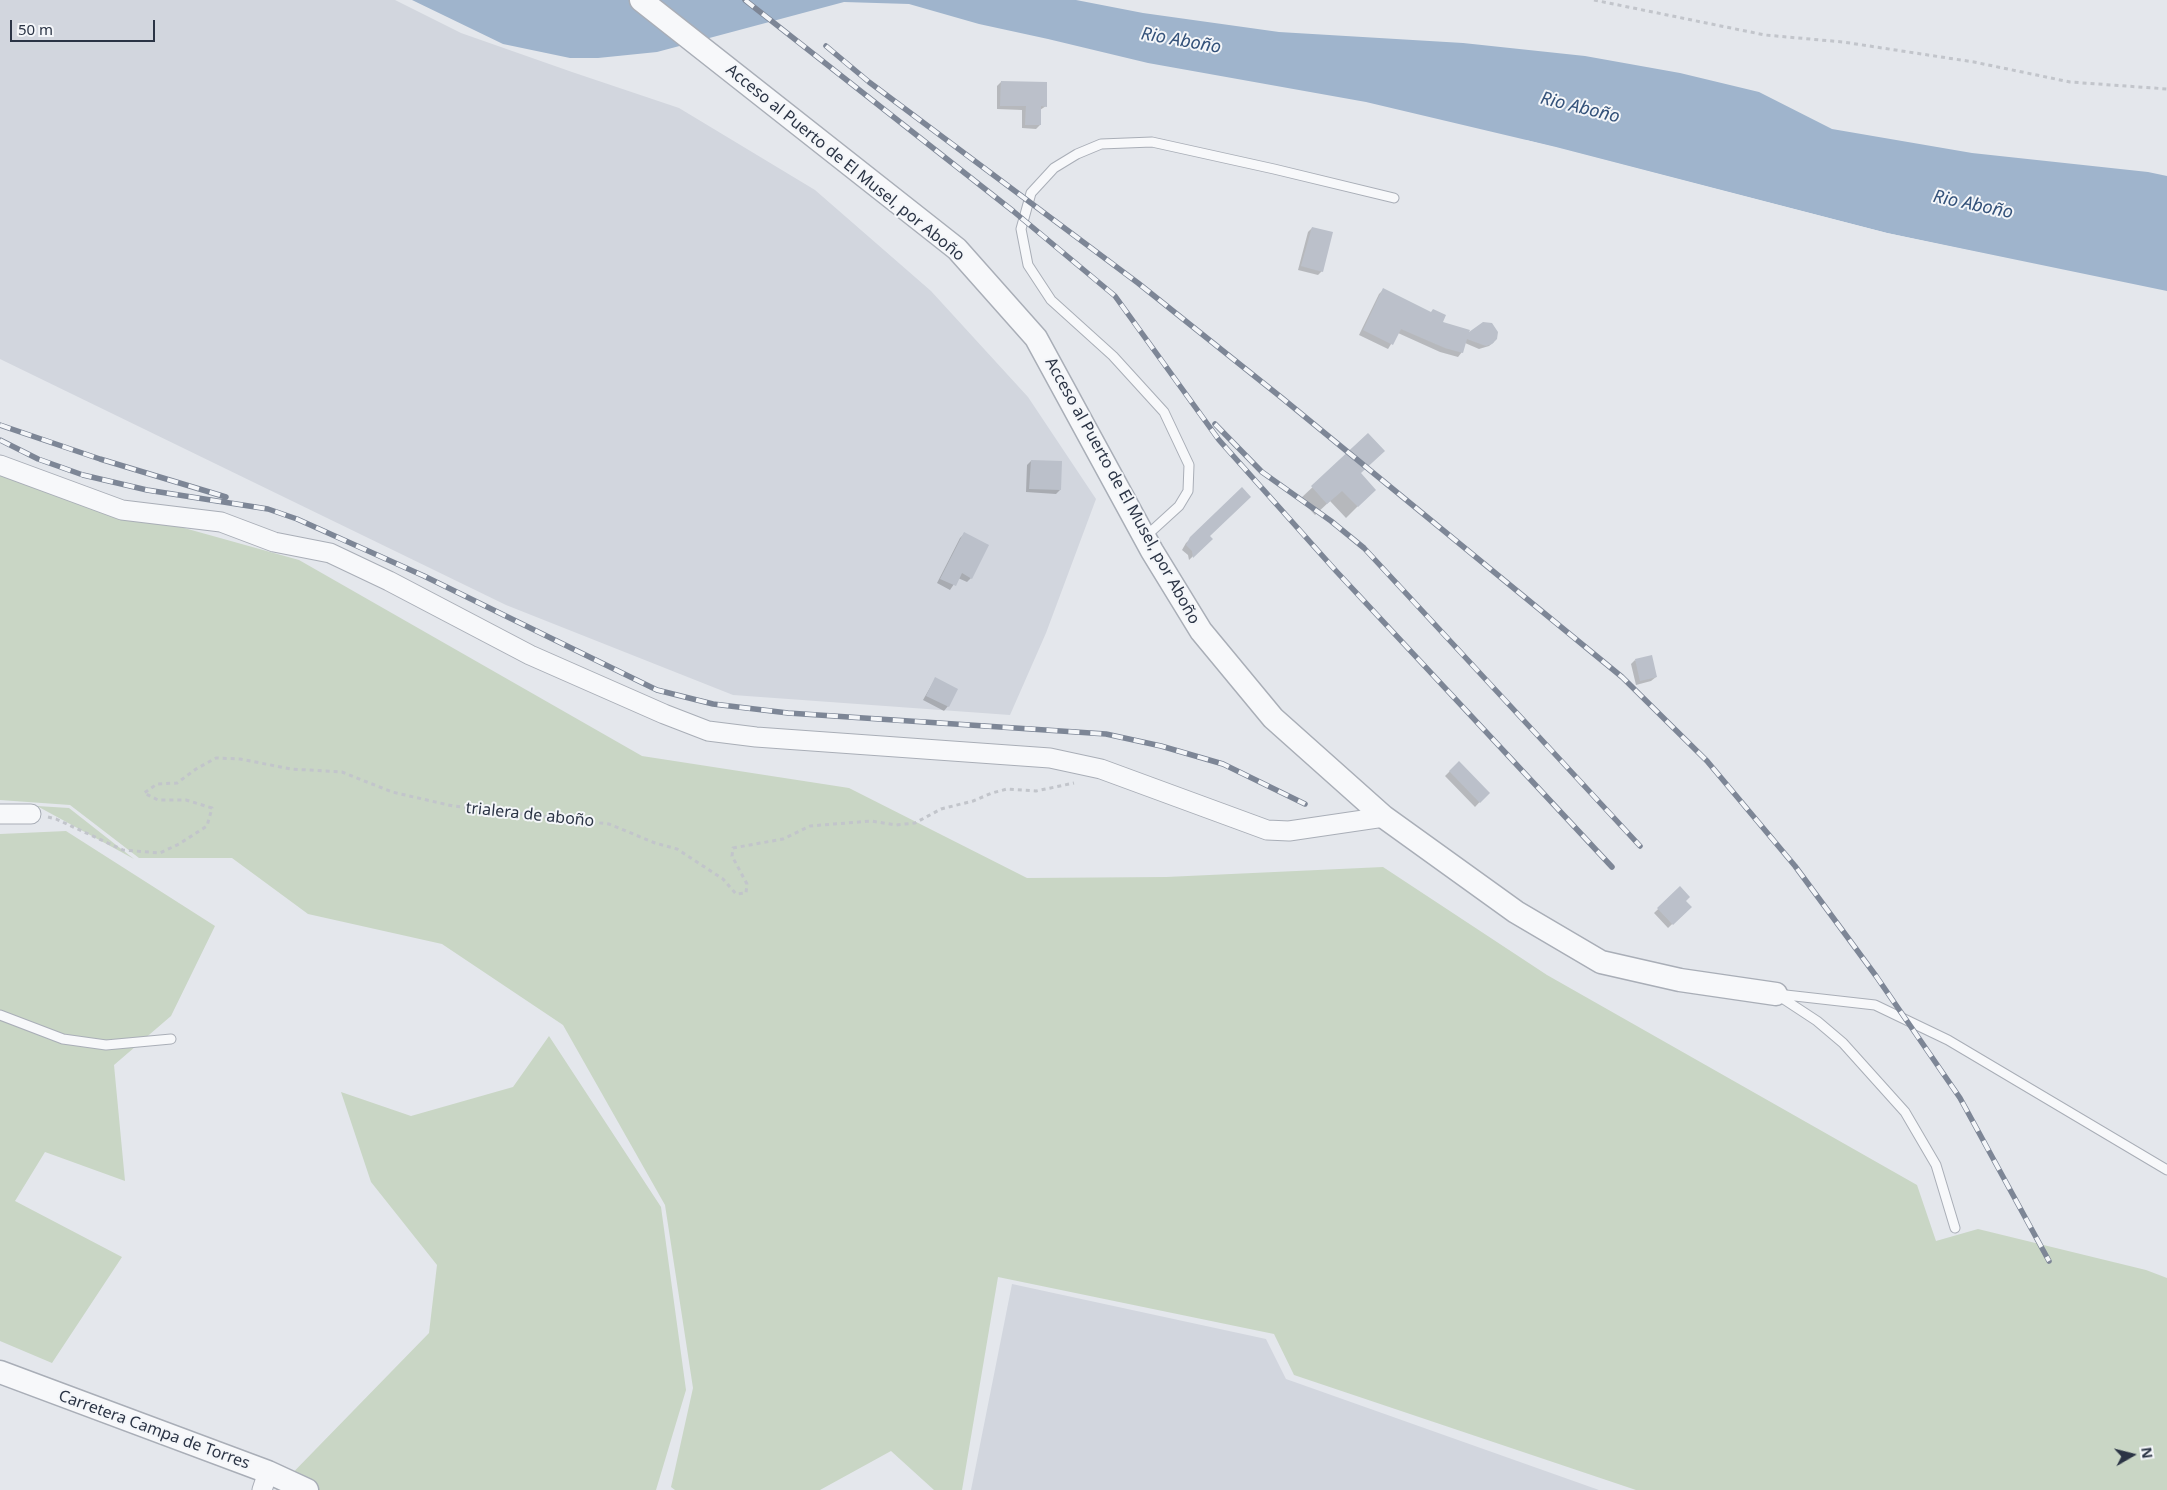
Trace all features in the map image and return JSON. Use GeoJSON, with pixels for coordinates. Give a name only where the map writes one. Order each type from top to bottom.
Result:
{"type":"FeatureCollection","features":[{"type":"Feature","properties":{"kind":"street","name":"Acceso al Puerto de El Musel, por Aboño"},"geometry":{"type":"LineString","coordinates":[[641,0],[957,249],[1036,338],[1145,538],[1201,631],[1273,718],[1384,817],[1516,912],[1602,962],[1680,980],[1776,994]]}},
{"type":"Feature","properties":{"kind":"street"},"geometry":{"type":"LineString","coordinates":[[0,465],[122,510],[221,522],[274,542],[330,553],[389,581],[530,655],[664,714],[708,731],[756,737],[1050,758],[1101,769],[1267,830],[1289,831],[1384,817]]}},
{"type":"Feature","properties":{"kind":"street"},"geometry":{"type":"LineString","coordinates":[[0,814],[31,814]]}},
{"type":"Feature","properties":{"kind":"street","name":"Carretera Campa de Torres"},"geometry":{"type":"LineString","coordinates":[[0,1372],[265,1481],[307,1490]]}},
{"type":"Feature","properties":{"kind":"lane"},"geometry":{"type":"LineString","coordinates":[[1145,538],[1179,506],[1188,491],[1189,465],[1164,412],[1113,356],[1051,300],[1028,265],[1021,229],[1031,193],[1054,168],[1077,154],[1101,144],[1152,142],[1394,198]]}},
{"type":"Feature","properties":{"kind":"lane"},"geometry":{"type":"LineString","coordinates":[[1776,994],[1817,1021],[1843,1043],[1905,1112],[1936,1165],[1955,1228]]}},
{"type":"Feature","properties":{"kind":"lane","name":"Acceso al Puerto de El Musel, por Aboño"},"geometry":{"type":"LineString","coordinates":[[1776,994],[1875,1006],[1948,1040],[2167,1170]]}},
{"type":"Feature","properties":{"kind":"lane"},"geometry":{"type":"LineString","coordinates":[[0,1015],[63,1039],[98,1044],[106,1045],[171,1039]]}},
{"type":"Feature","properties":{"kind":"path"},"geometry":{"type":"LineString","coordinates":[[1594,0],[1765,35],[1843,42],[1974,62],[2070,82],[2167,89]]}},
{"type":"Feature","properties":{"kind":"path","name":"trialera de aboño"},"geometry":{"type":"LineString","coordinates":[[31,814],[56,819],[123,850],[160,853],[180,844],[207,826],[212,808],[186,800],[158,800],[144,793],[157,784],[177,783],[196,769],[216,758],[240,759],[291,769],[342,772],[392,792],[453,806],[511,811],[609,824],[655,843],[677,849],[723,879],[736,894],[746,893],[747,884],[732,856],[733,848],[783,840],[810,826],[871,821],[896,825],[914,823],[941,809],[1007,789],[1036,791],[1081,782]]}},
{"type":"Feature","properties":{"kind":"shaded area"},"geometry":{"type":"Polygon","coordinates":[[[0,0],[395,0],[461,33],[679,108],[815,190],[931,291],[1028,397],[1096,499],[1046,633],[1010,715],[733,695],[506,605],[0,359],[0,0]]]}},
{"type":"Feature","properties":{"kind":"shaded area"},"geometry":{"type":"Polygon","coordinates":[[[1012,1284],[1266,1339],[1286,1379],[1599,1490],[971,1490],[1012,1284]]]}},
{"type":"Feature","properties":{"kind":"green space"},"geometry":{"type":"Polygon","coordinates":[[[0,471],[55,492],[299,560],[642,756],[849,788],[1027,878],[1166,877],[1383,867],[1547,975],[1917,1185],[1936,1241],[1978,1229],[2146,1270],[2167,1278],[2167,1490],[1636,1490],[1294,1375],[1274,1334],[998,1277],[962,1490],[934,1490],[891,1451],[820,1490],[675,1490],[671,1487],[693,1388],[665,1205],[563,1025],[442,944],[308,914],[232,858],[139,858],[70,805],[0,800],[0,471]]]}},
{"type":"Feature","properties":{"kind":"green space"},"geometry":{"type":"Polygon","coordinates":[[[37,806],[69,808],[134,859],[81,830],[37,806]]]}},
{"type":"Feature","properties":{"kind":"green space"},"geometry":{"type":"Polygon","coordinates":[[[66,831],[215,926],[171,1016],[114,1065],[125,1181],[45,1152],[15,1201],[122,1257],[52,1363],[0,1341],[0,834],[66,831]]]}},
{"type":"Feature","properties":{"kind":"green space"},"geometry":{"type":"Polygon","coordinates":[[[549,1036],[661,1207],[686,1390],[656,1490],[276,1490],[429,1333],[437,1265],[371,1182],[341,1092],[411,1116],[513,1087],[549,1036]]]}},
{"type":"Feature","properties":{"kind":"water","name":"Rio Aboño"},"geometry":{"type":"Polygon","coordinates":[[[412,0],[1076,0],[1143,13],[1279,32],[1463,43],[1585,56],[1680,73],[1759,92],[1832,129],[1972,153],[2148,172],[2167,176],[2167,291],[1887,233],[1556,147],[1366,102],[1148,63],[979,24],[909,4],[844,2],[657,52],[598,58],[570,58],[503,44],[412,0]]]}},
{"type":"Feature","properties":{"kind":"pier"},"geometry":{"type":"Polygon","coordinates":[[[1526,140],[1887,233],[2167,293],[1887,236],[1524,142],[1526,140]]]}},
{"type":"Feature","properties":{"kind":"building"},"geometry":{"type":"Polygon","coordinates":[[[1001,81],[1047,82],[1047,107],[1041,106],[1041,125],[1025,125],[1026,106],[1000,106],[1001,81]]]}},
{"type":"Feature","properties":{"kind":"building"},"geometry":{"type":"Polygon","coordinates":[[[1312,227],[1333,232],[1323,272],[1301,266],[1312,227]]]}},
{"type":"Feature","properties":{"kind":"building"},"geometry":{"type":"Polygon","coordinates":[[[1383,288],[1431,312],[1433,309],[1446,315],[1443,322],[1470,330],[1469,332],[1483,322],[1492,323],[1498,332],[1497,339],[1492,344],[1486,346],[1467,339],[1463,353],[1445,348],[1401,329],[1393,345],[1363,330],[1383,288]]]}},
{"type":"Feature","properties":{"kind":"building"},"geometry":{"type":"Polygon","coordinates":[[[1368,433],[1385,451],[1361,473],[1376,490],[1358,507],[1342,491],[1327,504],[1311,486],[1368,433]]]}},
{"type":"Feature","properties":{"kind":"building"},"geometry":{"type":"Polygon","coordinates":[[[1031,460],[1062,461],[1061,490],[1029,489],[1031,460]]]}},
{"type":"Feature","properties":{"kind":"building"},"geometry":{"type":"Polygon","coordinates":[[[1242,487],[1251,497],[1210,536],[1213,539],[1193,558],[1192,551],[1186,545],[1190,537],[1242,487]]]}},
{"type":"Feature","properties":{"kind":"building"},"geometry":{"type":"Polygon","coordinates":[[[964,532],[989,545],[972,579],[962,573],[956,586],[940,579],[964,532]]]}},
{"type":"Feature","properties":{"kind":"building"},"geometry":{"type":"Polygon","coordinates":[[[1652,655],[1657,677],[1640,681],[1635,659],[1652,655]]]}},
{"type":"Feature","properties":{"kind":"building"},"geometry":{"type":"Polygon","coordinates":[[[935,677],[958,689],[949,707],[926,696],[935,677]]]}},
{"type":"Feature","properties":{"kind":"building"},"geometry":{"type":"Polygon","coordinates":[[[1459,761],[1490,793],[1480,803],[1449,771],[1459,761]]]}},
{"type":"Feature","properties":{"kind":"building"},"geometry":{"type":"Polygon","coordinates":[[[1680,886],[1690,897],[1686,901],[1692,907],[1673,925],[1657,908],[1680,886]]]}},
{"type":"Feature","properties":{"kind":"railway"},"geometry":{"type":"LineString","coordinates":[[745,0],[1013,211],[1115,296],[1219,440],[1336,571],[1612,867]]}},
{"type":"Feature","properties":{"kind":"railway"},"geometry":{"type":"LineString","coordinates":[[826,46],[869,82],[1138,283],[1282,398],[1622,677],[1707,761],[1795,866],[1876,976],[1960,1098],[2049,1261]]}},
{"type":"Feature","properties":{"kind":"railway"},"geometry":{"type":"LineString","coordinates":[[1215,424],[1262,472],[1331,521],[1364,548],[1640,846]]}},
{"type":"Feature","properties":{"kind":"railway"},"geometry":{"type":"LineString","coordinates":[[0,425],[100,459],[226,497]]}},
{"type":"Feature","properties":{"kind":"railway"},"geometry":{"type":"LineString","coordinates":[[0,440],[38,459],[83,475],[147,490],[268,509],[297,519],[424,576],[657,690],[713,704],[788,713],[1106,734],[1161,746],[1223,764],[1305,804]]}}]}
